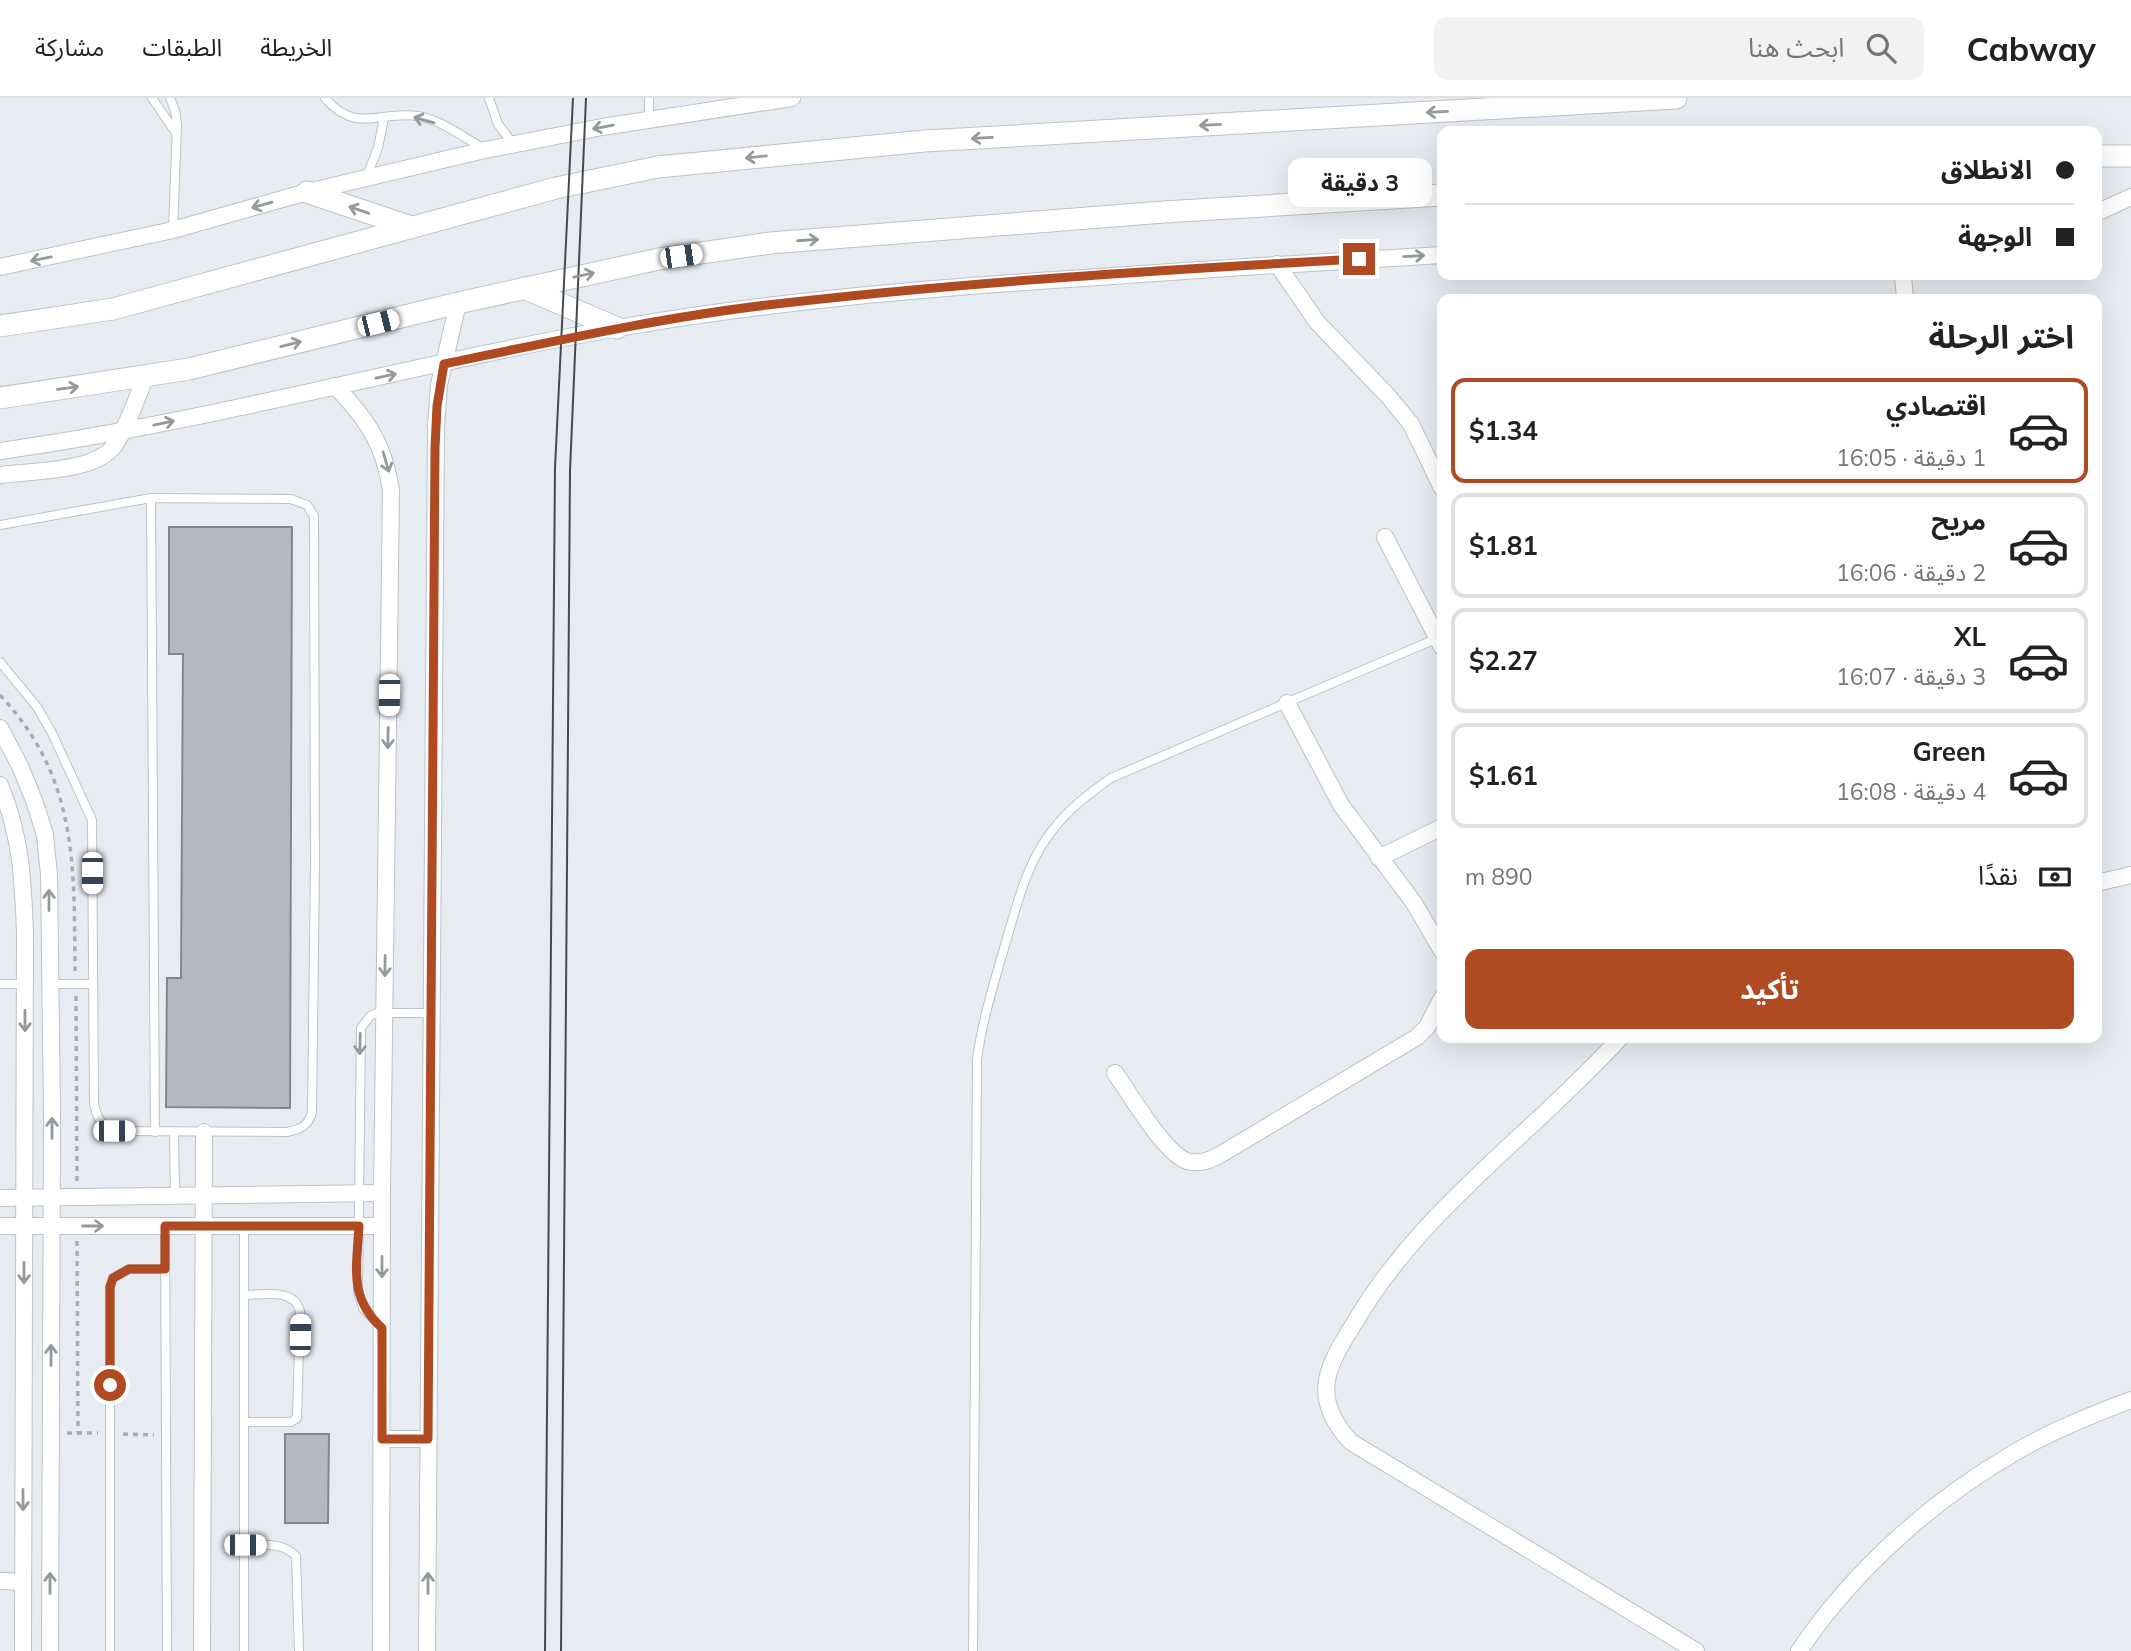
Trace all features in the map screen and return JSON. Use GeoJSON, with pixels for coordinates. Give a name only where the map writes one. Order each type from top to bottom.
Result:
{"type":"FeatureCollection","features":[{"type":"Feature","properties":{"kind":"main road"},"geometry":{"type":"LineString","coordinates":[[0,326],[113,309],[556,188],[658,167],[925,141],[1676,98]]}},
{"type":"Feature","properties":{"kind":"main road"},"geometry":{"type":"LineString","coordinates":[[2102,156],[2131,156]]}},
{"type":"Feature","properties":{"kind":"main road"},"geometry":{"type":"LineString","coordinates":[[307,192],[411,227]]}},
{"type":"Feature","properties":{"kind":"main road"},"geometry":{"type":"LineString","coordinates":[[0,398],[203,366],[458,303],[659,258],[770,243],[1164,212],[1437,195]]}},
{"type":"Feature","properties":{"kind":"main road"},"geometry":{"type":"LineString","coordinates":[[524,289],[617,328]]}},
{"type":"Feature","properties":{"kind":"street"},"geometry":{"type":"LineString","coordinates":[[649,119],[699,98]]}},
{"type":"Feature","properties":{"kind":"street"},"geometry":{"type":"LineString","coordinates":[[0,267],[173,230],[307,192],[513,144],[649,119],[792,98]]}},
{"type":"Feature","properties":{"kind":"street"},"geometry":{"type":"LineString","coordinates":[[2102,210],[2131,197]]}},
{"type":"Feature","properties":{"kind":"street"},"geometry":{"type":"LineString","coordinates":[[0,451],[121,432],[617,328],[765,305],[902,290],[1437,255]]}},
{"type":"Feature","properties":{"kind":"street"},"geometry":{"type":"LineString","coordinates":[[1277,264],[1317,322],[1411,424],[1437,478]]}},
{"type":"Feature","properties":{"kind":"street"},"geometry":{"type":"LineString","coordinates":[[427,1651],[436,427],[444,364],[458,303]]}},
{"type":"Feature","properties":{"kind":"street"},"geometry":{"type":"LineString","coordinates":[[0,475],[88,463],[105,455],[121,432],[146,376]]}},
{"type":"Feature","properties":{"kind":"street"},"geometry":{"type":"LineString","coordinates":[[335,386],[365,419],[375,436],[389,471],[391,490],[382,1193],[381,1651]]}},
{"type":"Feature","properties":{"kind":"street"},"geometry":{"type":"LineString","coordinates":[[1385,537],[1437,637]]}},
{"type":"Feature","properties":{"kind":"street"},"geometry":{"type":"LineString","coordinates":[[1287,703],[1340,805],[1414,903],[1437,942]]}},
{"type":"Feature","properties":{"kind":"street"},"geometry":{"type":"LineString","coordinates":[[0,728],[20,766],[45,835],[49,875],[50,1651]]}},
{"type":"Feature","properties":{"kind":"street"},"geometry":{"type":"LineString","coordinates":[[0,785],[14,821],[22,861],[25,984],[23,1651]]}},
{"type":"Feature","properties":{"kind":"street"},"geometry":{"type":"LineString","coordinates":[[1380,858],[1437,830]]}},
{"type":"Feature","properties":{"kind":"street"},"geometry":{"type":"LineString","coordinates":[[2102,882],[2131,875]]}},
{"type":"Feature","properties":{"kind":"street"},"geometry":{"type":"LineString","coordinates":[[1115,1073],[1169,1149],[1185,1160],[1205,1162],[1412,1041],[1427,1027],[1437,1008]]}},
{"type":"Feature","properties":{"kind":"street"},"geometry":{"type":"LineString","coordinates":[[1612,1043],[1447,1203],[1416,1237],[1361,1312],[1337,1352],[1327,1382],[1327,1399],[1339,1430],[1350,1442],[1696,1651]]}},
{"type":"Feature","properties":{"kind":"street"},"geometry":{"type":"LineString","coordinates":[[202,1651],[204,1132]]}},
{"type":"Feature","properties":{"kind":"street"},"geometry":{"type":"LineString","coordinates":[[0,1198],[382,1193]]}},
{"type":"Feature","properties":{"kind":"street"},"geometry":{"type":"LineString","coordinates":[[0,1226],[382,1226]]}},
{"type":"Feature","properties":{"kind":"street"},"geometry":{"type":"LineString","coordinates":[[1799,1651],[1852,1584],[1901,1535],[1956,1491],[2014,1453],[2076,1421],[2131,1399]]}},
{"type":"Feature","properties":{"kind":"street"},"geometry":{"type":"LineString","coordinates":[[382,1439],[428,1439]]}},
{"type":"Feature","properties":{"kind":"street"},"geometry":{"type":"LineString","coordinates":[[0,1581],[23,1581]]}},
{"type":"Feature","properties":{"kind":"lane"},"geometry":{"type":"LineString","coordinates":[[152,98],[177,134]]}},
{"type":"Feature","properties":{"kind":"lane"},"geometry":{"type":"LineString","coordinates":[[170,98],[176,110],[177,134],[173,230]]}},
{"type":"Feature","properties":{"kind":"lane"},"geometry":{"type":"LineString","coordinates":[[325,98],[342,114],[352,118],[417,116],[485,150]]}},
{"type":"Feature","properties":{"kind":"lane"},"geometry":{"type":"LineString","coordinates":[[489,98],[498,124],[513,144]]}},
{"type":"Feature","properties":{"kind":"lane"},"geometry":{"type":"LineString","coordinates":[[649,98],[649,119]]}},
{"type":"Feature","properties":{"kind":"lane"},"geometry":{"type":"LineString","coordinates":[[366,178],[376,155],[384,118]]}},
{"type":"Feature","properties":{"kind":"lane"},"geometry":{"type":"LineString","coordinates":[[151,498],[155,1132]]}},
{"type":"Feature","properties":{"kind":"lane"},"geometry":{"type":"LineString","coordinates":[[0,525],[151,498],[292,499],[307,505],[314,516],[315,864],[312,1113],[308,1124],[301,1130],[114,1131],[102,1125],[96,1117],[92,820],[37,707],[0,662]]}},
{"type":"Feature","properties":{"kind":"lane"},"geometry":{"type":"LineString","coordinates":[[973,1651],[977,1060],[984,1018],[1032,862],[1053,829],[1080,800],[1111,778],[1287,703],[1437,644]]}},
{"type":"Feature","properties":{"kind":"lane"},"geometry":{"type":"LineString","coordinates":[[0,984],[25,984]]}},
{"type":"Feature","properties":{"kind":"lane"},"geometry":{"type":"LineString","coordinates":[[50,984],[93,984]]}},
{"type":"Feature","properties":{"kind":"lane"},"geometry":{"type":"LineString","coordinates":[[382,1328],[368,1315],[358,1293],[361,1028],[370,1016],[384,1013],[431,1013]]}},
{"type":"Feature","properties":{"kind":"lane"},"geometry":{"type":"LineString","coordinates":[[174,1132],[175,1195]]}},
{"type":"Feature","properties":{"kind":"lane"},"geometry":{"type":"LineString","coordinates":[[165,1226],[167,1651]]}},
{"type":"Feature","properties":{"kind":"lane"},"geometry":{"type":"LineString","coordinates":[[244,1226],[244,1651]]}},
{"type":"Feature","properties":{"kind":"lane"},"geometry":{"type":"LineString","coordinates":[[110,1651],[110,1287],[113,1278],[129,1269],[165,1269]]}},
{"type":"Feature","properties":{"kind":"lane"},"geometry":{"type":"LineString","coordinates":[[244,1296],[291,1297],[298,1304],[300,1311],[297,1418],[291,1422],[245,1422]]}},
{"type":"Feature","properties":{"kind":"lane"},"geometry":{"type":"LineString","coordinates":[[245,1545],[278,1545],[289,1549],[296,1556],[299,1651]]}},
{"type":"Feature","properties":{"kind":"path"},"geometry":{"type":"LineString","coordinates":[[51,1433],[166,1435]]}},
{"type":"Feature","properties":{"kind":"building"},"geometry":{"type":"Polygon","coordinates":[[[169,527],[292,527],[290,1108],[166,1107],[167,978],[181,978],[183,654],[169,654],[169,527]]]}},
{"type":"Feature","properties":{"kind":"building"},"geometry":{"type":"Polygon","coordinates":[[[285,1434],[329,1434],[328,1523],[285,1523],[285,1434]]]}},
{"type":"Feature","properties":{"kind":"tram line"},"geometry":{"type":"LineString","coordinates":[[545,1651],[555,468],[573,98]]}},
{"type":"Feature","properties":{"kind":"tram line"},"geometry":{"type":"LineString","coordinates":[[561,1651],[570,471],[586,98]]}},
{"type":"Feature","properties":{"kind":"route"},"geometry":{"type":"LineString","coordinates":[[110,1385],[110,1287],[113,1278],[129,1269],[165,1269],[165,1226],[359,1226],[358,1293],[363,1308],[382,1328],[382,1439],[428,1439],[435,448],[439,385],[444,364],[617,328],[765,305],[902,290],[1359,259]]}}]}
